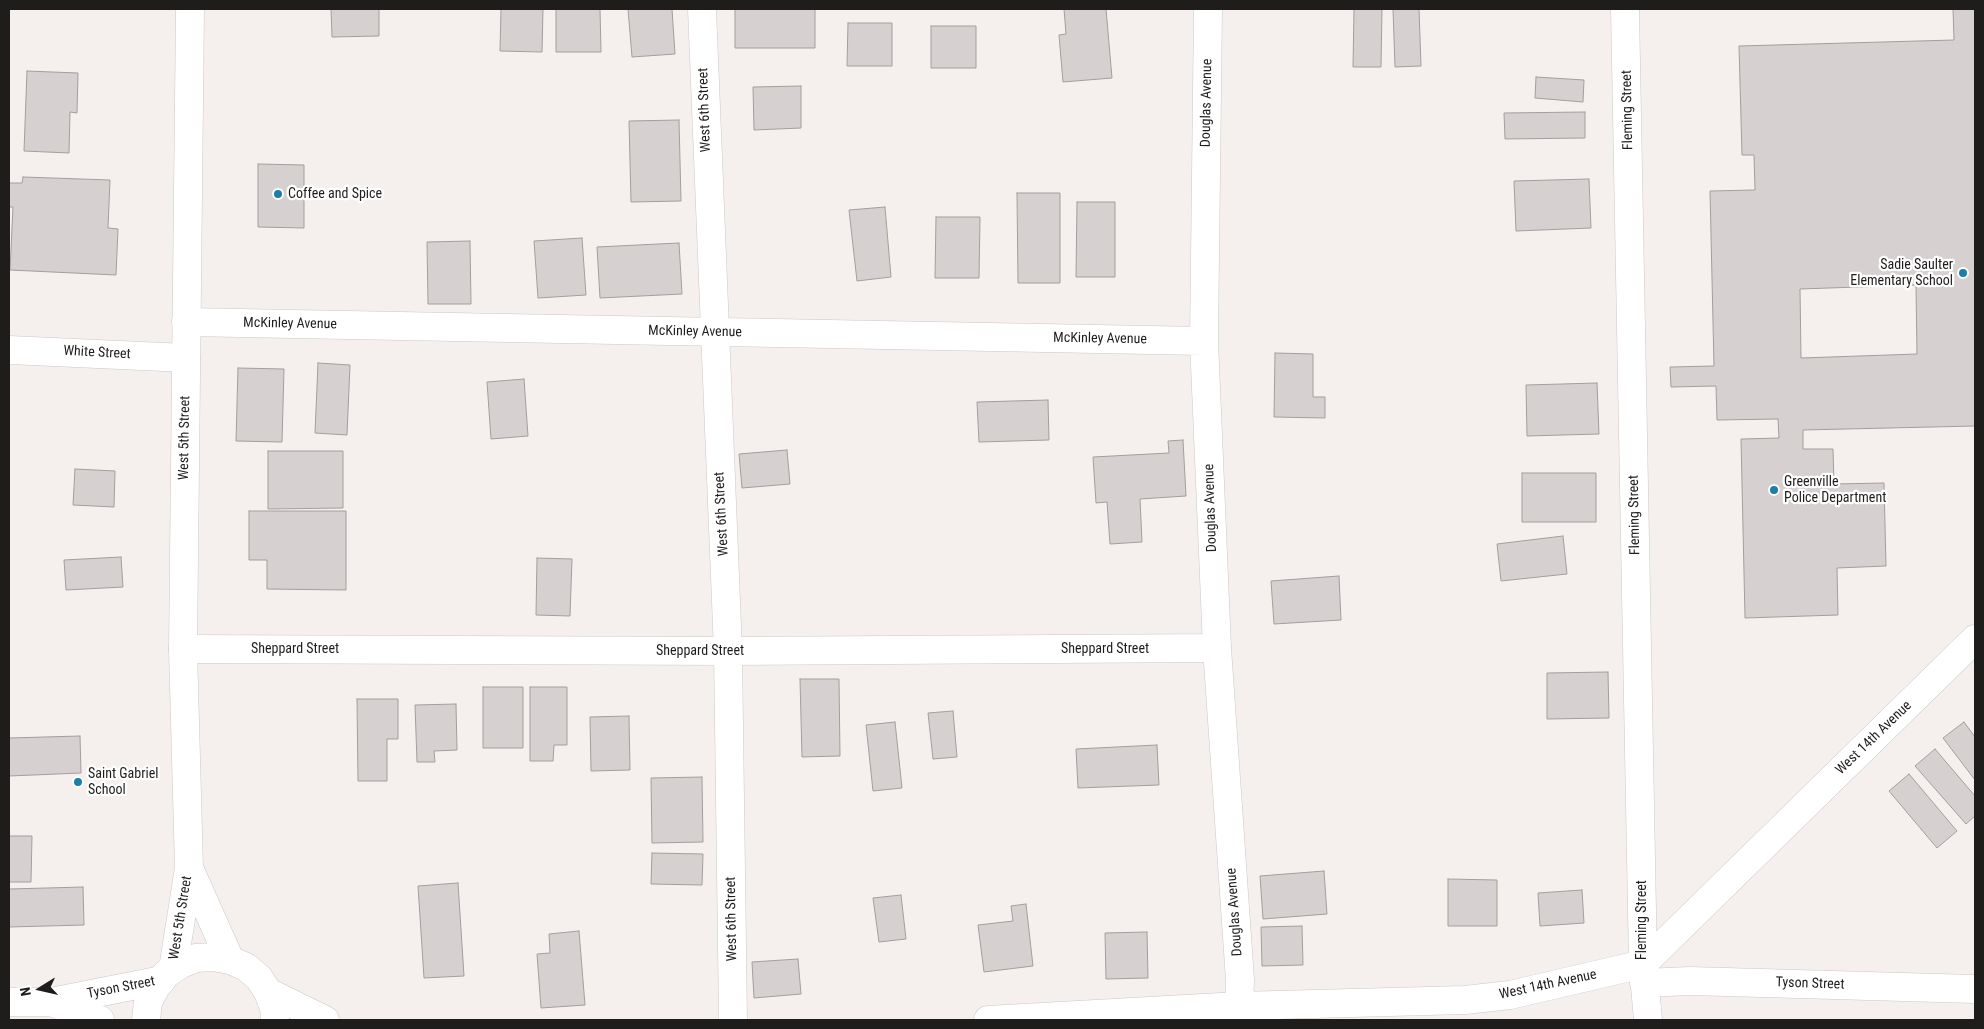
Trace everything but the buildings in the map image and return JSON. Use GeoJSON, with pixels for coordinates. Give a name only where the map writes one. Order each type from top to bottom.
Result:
{"type":"FeatureCollection","features":[{"type":"Feature","properties":{"kind":"street","name":"West 5th Street"},"geometry":{"type":"LineString","coordinates":[[168,974],[189,868],[183,649],[190,9]]}},
{"type":"Feature","properties":{"kind":"street","name":"West 6th Street"},"geometry":{"type":"LineString","coordinates":[[702,9],[728,651],[734,1020]]}},
{"type":"Feature","properties":{"kind":"street","name":"Douglas Avenue"},"geometry":{"type":"LineString","coordinates":[[1208,9],[1204,341],[1217,648],[1240,980],[1239,1006]]}},
{"type":"Feature","properties":{"kind":"street","name":"Fleming Street"},"geometry":{"type":"LineString","coordinates":[[1626,9],[1643,973],[1648,1020]]}},
{"type":"Feature","properties":{"kind":"street","name":"McKinley Avenue"},"geometry":{"type":"LineString","coordinates":[[186,322],[1204,341]]}},
{"type":"Feature","properties":{"kind":"street","name":"White Street"},"geometry":{"type":"LineString","coordinates":[[9,350],[186,358]]}},
{"type":"Feature","properties":{"kind":"street","name":"West 14th Avenue"},"geometry":{"type":"LineString","coordinates":[[988,1020],[1239,1006],[1465,1000],[1510,995],[1643,973],[1975,639]]}},
{"type":"Feature","properties":{"kind":"street","name":"Sheppard Street"},"geometry":{"type":"LineString","coordinates":[[183,649],[728,651],[1217,648]]}},
{"type":"Feature","properties":{"kind":"street","name":"West 5th Street"},"geometry":{"type":"LineString","coordinates":[[189,868],[230,960]]}},
{"type":"Feature","properties":{"kind":"street","name":"Tyson Street"},"geometry":{"type":"LineString","coordinates":[[9,1002],[51,1002],[168,974],[196,958],[213,957],[230,960]]}},
{"type":"Feature","properties":{"kind":"street"},"geometry":{"type":"LineString","coordinates":[[230,960],[246,967],[258,978],[268,992],[274,1008],[275,1020]]}},
{"type":"Feature","properties":{"kind":"street","name":"Tyson Street"},"geometry":{"type":"LineString","coordinates":[[1643,973],[1690,981],[1975,989]]}},
{"type":"Feature","properties":{"kind":"street"},"geometry":{"type":"LineString","coordinates":[[146,1020],[148,1002],[168,974]]}},
{"type":"Feature","properties":{"kind":"street"},"geometry":{"type":"LineString","coordinates":[[268,992],[325,1020]]}},
{"type":"Feature","properties":{"kind":"street","name":"Tyson Street"},"geometry":{"type":"LineString","coordinates":[[51,1002],[100,1020]]}},
{"type":"Feature","properties":{"kind":"place","name":"Coffee and Spice"},"geometry":{"type":"Point","coordinates":[278,194]}},
{"type":"Feature","properties":{"kind":"place","name":"Sadie Saulter Elementary School"},"geometry":{"type":"Point","coordinates":[1963,273]}},
{"type":"Feature","properties":{"kind":"place","name":"Greenville Police Department"},"geometry":{"type":"Point","coordinates":[1774,490]}},
{"type":"Feature","properties":{"kind":"place","name":"Saint Gabriel School"},"geometry":{"type":"Point","coordinates":[78,782]}}]}
